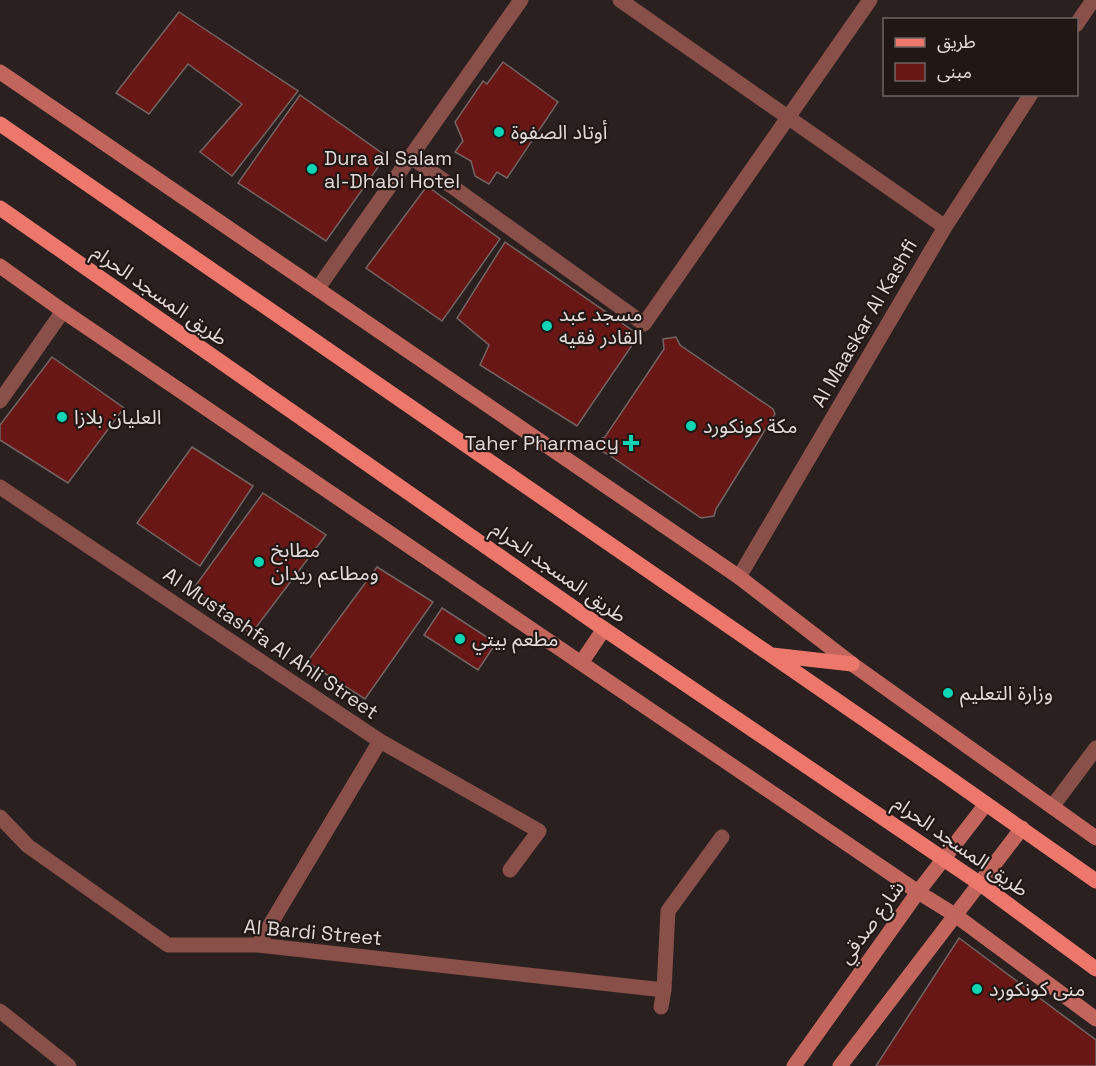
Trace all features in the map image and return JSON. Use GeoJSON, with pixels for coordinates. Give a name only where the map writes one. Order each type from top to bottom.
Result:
{"type":"FeatureCollection","features":[{"type":"Feature","properties":{"kind":"main road"},"geometry":{"type":"LineString","coordinates":[[0,124],[1096,881]]}},
{"type":"Feature","properties":{"kind":"main road","name":"طريق المسجد الحرام"},"geometry":{"type":"LineString","coordinates":[[0,208],[604,629],[979,883],[1096,969]]}},
{"type":"Feature","properties":{"kind":"main road"},"geometry":{"type":"LineString","coordinates":[[769,654],[852,664]]}},
{"type":"Feature","properties":{"kind":"street"},"geometry":{"type":"LineString","coordinates":[[318,288],[521,0]]}},
{"type":"Feature","properties":{"kind":"street"},"geometry":{"type":"LineString","coordinates":[[620,0],[945,227]]}},
{"type":"Feature","properties":{"kind":"street"},"geometry":{"type":"LineString","coordinates":[[411,157],[644,324],[870,0]]}},
{"type":"Feature","properties":{"kind":"street"},"geometry":{"type":"LineString","coordinates":[[1078,24],[1093,0]]}},
{"type":"Feature","properties":{"kind":"street"},"geometry":{"type":"LineString","coordinates":[[0,72],[739,577],[852,664],[1096,838]]}},
{"type":"Feature","properties":{"kind":"street","name":"Al Maaskar Al Kashfi"},"geometry":{"type":"LineString","coordinates":[[739,577],[945,227],[1030,96]]}},
{"type":"Feature","properties":{"kind":"street"},"geometry":{"type":"LineString","coordinates":[[0,266],[63,311],[955,915],[1096,1019]]}},
{"type":"Feature","properties":{"kind":"street"},"geometry":{"type":"LineString","coordinates":[[0,401],[63,311]]}},
{"type":"Feature","properties":{"kind":"street","name":"Al Mustashfa Al Ahli Street"},"geometry":{"type":"LineString","coordinates":[[0,487],[380,741],[258,945]]}},
{"type":"Feature","properties":{"kind":"street"},"geometry":{"type":"LineString","coordinates":[[581,663],[604,629]]}},
{"type":"Feature","properties":{"kind":"street"},"geometry":{"type":"LineString","coordinates":[[380,741],[539,831],[510,870]]}},
{"type":"Feature","properties":{"kind":"street"},"geometry":{"type":"LineString","coordinates":[[1052,807],[1096,748]]}},
{"type":"Feature","properties":{"kind":"street","name":"شارع صدقي"},"geometry":{"type":"LineString","coordinates":[[794,1066],[918,892],[986,804]]}},
{"type":"Feature","properties":{"kind":"street","name":"Al Bardi Street"},"geometry":{"type":"LineString","coordinates":[[0,818],[28,846],[168,945],[258,945],[664,990]]}},
{"type":"Feature","properties":{"kind":"street"},"geometry":{"type":"LineString","coordinates":[[840,1066],[1022,828]]}},
{"type":"Feature","properties":{"kind":"street"},"geometry":{"type":"LineString","coordinates":[[661,1006],[664,990],[668,910],[722,837]]}},
{"type":"Feature","properties":{"kind":"street"},"geometry":{"type":"LineString","coordinates":[[0,1011],[69,1066]]}},
{"type":"Feature","properties":{"kind":"building"},"geometry":{"type":"Polygon","coordinates":[[[179,12],[298,91],[232,176],[200,152],[242,104],[188,64],[149,114],[116,93],[179,12]]]}},
{"type":"Feature","properties":{"kind":"building","name":"أوتاد الصفوة"},"geometry":{"type":"Polygon","coordinates":[[[503,62],[558,102],[507,178],[497,172],[489,184],[475,176],[471,161],[455,152],[463,141],[455,122],[483,81],[487,84],[503,62]]]}},
{"type":"Feature","properties":{"kind":"building","name":"Dura al Salam al-Dhabi Hotel"},"geometry":{"type":"Polygon","coordinates":[[[300,95],[386,156],[326,241],[238,183],[300,95]]]}},
{"type":"Feature","properties":{"kind":"building"},"geometry":{"type":"Polygon","coordinates":[[[427,186],[500,239],[442,321],[366,268],[427,186]]]}},
{"type":"Feature","properties":{"kind":"building","name":"مسجد عبد القادر فقيه"},"geometry":{"type":"Polygon","coordinates":[[[505,242],[639,335],[577,426],[480,365],[489,345],[457,318],[505,242]]]}},
{"type":"Feature","properties":{"kind":"building","name":"مكة كونكورد"},"geometry":{"type":"Polygon","coordinates":[[[676,337],[680,345],[773,409],[775,414],[716,509],[714,516],[701,518],[599,450],[598,440],[605,437],[664,349],[663,339],[676,337]]]}},
{"type":"Feature","properties":{"kind":"building","name":"العليان بلازا"},"geometry":{"type":"Polygon","coordinates":[[[52,357],[124,408],[68,483],[0,440],[0,425],[52,357]]]}},
{"type":"Feature","properties":{"kind":"building"},"geometry":{"type":"Polygon","coordinates":[[[192,447],[253,486],[200,566],[137,523],[192,447]]]}},
{"type":"Feature","properties":{"kind":"building","name":"مطابخ ومطاعم ريدان"},"geometry":{"type":"Polygon","coordinates":[[[263,493],[326,535],[251,634],[193,589],[263,493]]]}},
{"type":"Feature","properties":{"kind":"building"},"geometry":{"type":"Polygon","coordinates":[[[377,567],[433,602],[365,699],[307,662],[377,567]]]}},
{"type":"Feature","properties":{"kind":"building","name":"مطعم بيتي"},"geometry":{"type":"Polygon","coordinates":[[[442,608],[496,643],[478,670],[424,635],[442,608]]]}},
{"type":"Feature","properties":{"kind":"building","name":"منى كونكورد"},"geometry":{"type":"Polygon","coordinates":[[[959,938],[1096,1040],[1096,1066],[876,1066],[959,938]]]}},
{"type":"Feature","properties":{"kind":"place","name":"أوتاد الصفوة"},"geometry":{"type":"Point","coordinates":[499,132]}},
{"type":"Feature","properties":{"kind":"place","name":"Dura al Salam al-Dhabi Hotel"},"geometry":{"type":"Point","coordinates":[312,169]}},
{"type":"Feature","properties":{"kind":"place","name":"مسجد عبد القادر فقيه"},"geometry":{"type":"Point","coordinates":[547,326]}},
{"type":"Feature","properties":{"kind":"place","name":"العليان بلازا"},"geometry":{"type":"Point","coordinates":[62,417]}},
{"type":"Feature","properties":{"kind":"place","name":"مكة كونكورد"},"geometry":{"type":"Point","coordinates":[691,426]}},
{"type":"Feature","properties":{"kind":"place","name":"Taher Pharmacy"},"geometry":{"type":"Point","coordinates":[631,443]}},
{"type":"Feature","properties":{"kind":"place","name":"مطابخ ومطاعم ريدان"},"geometry":{"type":"Point","coordinates":[259,562]}},
{"type":"Feature","properties":{"kind":"place","name":"مطعم بيتي"},"geometry":{"type":"Point","coordinates":[460,639]}},
{"type":"Feature","properties":{"kind":"place","name":"وزارة التعليم"},"geometry":{"type":"Point","coordinates":[948,693]}},
{"type":"Feature","properties":{"kind":"place","name":"منى كونكورد"},"geometry":{"type":"Point","coordinates":[977,989]}}]}
